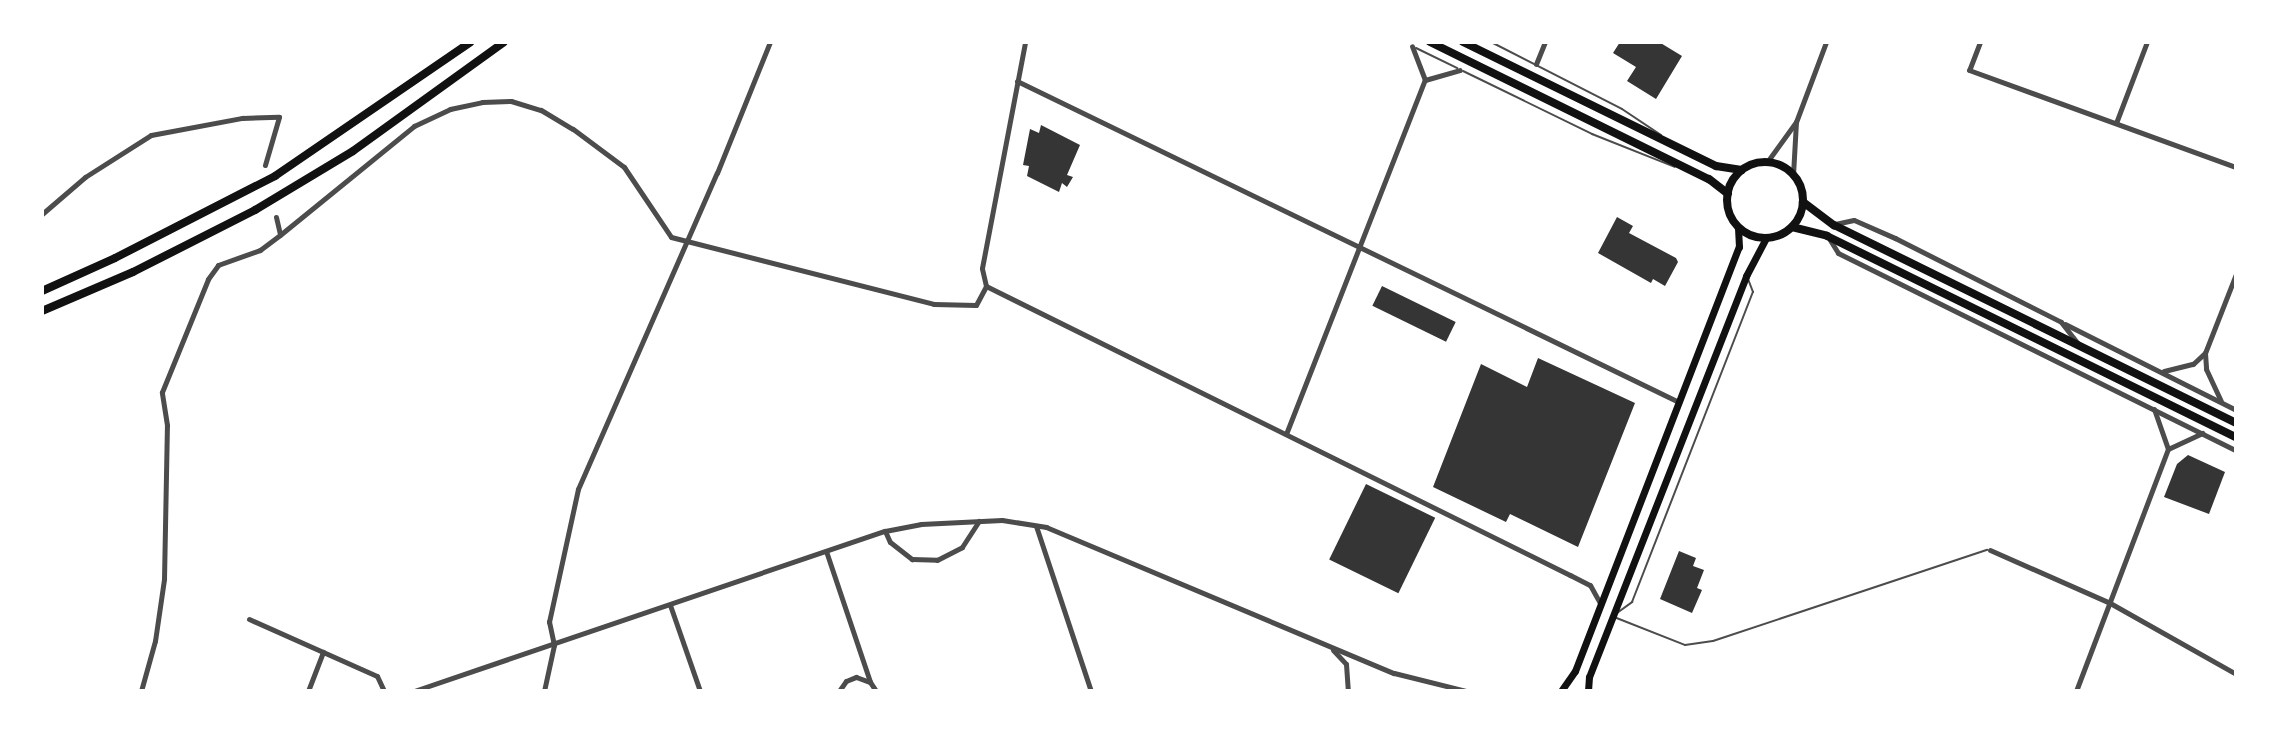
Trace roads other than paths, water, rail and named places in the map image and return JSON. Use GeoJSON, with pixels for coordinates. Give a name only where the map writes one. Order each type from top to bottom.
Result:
{"type":"FeatureCollection","features":[{"type":"Feature","properties":{"kind":"main road"},"geometry":{"type":"LineString","coordinates":[[42,291],[169,232],[275,176],[471,42]]}},
{"type":"Feature","properties":{"kind":"main road"},"geometry":{"type":"LineString","coordinates":[[42,311],[133,272],[268,203],[353,151],[504,42]]}},
{"type":"Feature","properties":{"kind":"main road"},"geometry":{"type":"LineString","coordinates":[[1430,42],[1691,170],[1728,194]]}},
{"type":"Feature","properties":{"kind":"main road"},"geometry":{"type":"LineString","coordinates":[[1463,42],[1716,166],[1742,170],[1767,162],[1793,175],[1801,186],[1803,202],[1792,227]]}},
{"type":"Feature","properties":{"kind":"main road"},"geometry":{"type":"LineString","coordinates":[[1561,691],[1575,671],[1739,247],[1738,227],[1729,210],[1728,194],[1742,170]]}},
{"type":"Feature","properties":{"kind":"main road"},"geometry":{"type":"LineString","coordinates":[[1803,202],[1834,225],[2236,423]]}},
{"type":"Feature","properties":{"kind":"main road"},"geometry":{"type":"LineString","coordinates":[[1738,227],[1750,235],[1766,238],[1792,227],[1827,236],[2236,437]]}},
{"type":"Feature","properties":{"kind":"main road"},"geometry":{"type":"LineString","coordinates":[[1588,691],[1589,677],[1746,276],[1766,238]]}},
{"type":"Feature","properties":{"kind":"street"},"geometry":{"type":"LineString","coordinates":[[544,691],[554,645],[549,622],[578,489],[688,239],[770,42]]}},
{"type":"Feature","properties":{"kind":"street"},"geometry":{"type":"LineString","coordinates":[[141,691],[155,641],[164,579],[164,380],[208,279],[218,265],[260,250],[414,126],[450,109],[482,102],[511,101],[541,110],[624,167],[671,237],[934,304],[976,305],[986,286],[982,268],[1025,42]]}},
{"type":"Feature","properties":{"kind":"street"},"geometry":{"type":"LineString","coordinates":[[1536,64],[1545,42]]}},
{"type":"Feature","properties":{"kind":"street"},"geometry":{"type":"LineString","coordinates":[[1767,162],[1796,122],[1826,42]]}},
{"type":"Feature","properties":{"kind":"street"},"geometry":{"type":"LineString","coordinates":[[1980,42],[1969,70],[2236,167]]}},
{"type":"Feature","properties":{"kind":"street"},"geometry":{"type":"LineString","coordinates":[[2116,123],[2147,42]]}},
{"type":"Feature","properties":{"kind":"street"},"geometry":{"type":"LineString","coordinates":[[1286,434],[1425,80],[1412,46]]}},
{"type":"Feature","properties":{"kind":"street"},"geometry":{"type":"LineString","coordinates":[[1425,80],[1460,70]]}},
{"type":"Feature","properties":{"kind":"street"},"geometry":{"type":"LineString","coordinates":[[1017,81],[1680,403]]}},
{"type":"Feature","properties":{"kind":"street"},"geometry":{"type":"LineString","coordinates":[[42,214],[85,177],[151,135],[242,118],[279,117],[265,165]]}},
{"type":"Feature","properties":{"kind":"street"},"geometry":{"type":"LineString","coordinates":[[1793,175],[1796,122]]}},
{"type":"Feature","properties":{"kind":"street"},"geometry":{"type":"LineString","coordinates":[[276,217],[280,235]]}},
{"type":"Feature","properties":{"kind":"street"},"geometry":{"type":"LineString","coordinates":[[1834,225],[1854,220],[2163,371],[2236,410]]}},
{"type":"Feature","properties":{"kind":"street"},"geometry":{"type":"LineString","coordinates":[[1827,236],[1838,253],[2236,451]]}},
{"type":"Feature","properties":{"kind":"street"},"geometry":{"type":"LineString","coordinates":[[2222,402],[2206,369],[2205,353],[2236,274]]}},
{"type":"Feature","properties":{"kind":"street"},"geometry":{"type":"LineString","coordinates":[[986,286],[1590,585],[1600,603]]}},
{"type":"Feature","properties":{"kind":"street"},"geometry":{"type":"LineString","coordinates":[[2061,322],[2078,345]]}},
{"type":"Feature","properties":{"kind":"street"},"geometry":{"type":"LineString","coordinates":[[2054,346],[2074,371]]}},
{"type":"Feature","properties":{"kind":"street"},"geometry":{"type":"LineString","coordinates":[[2163,371],[2193,364],[2205,353]]}},
{"type":"Feature","properties":{"kind":"street"},"geometry":{"type":"LineString","coordinates":[[2076,691],[2168,449],[2163,428],[2153,408]]}},
{"type":"Feature","properties":{"kind":"street"},"geometry":{"type":"LineString","coordinates":[[2168,449],[2202,433]]}},
{"type":"Feature","properties":{"kind":"street"},"geometry":{"type":"LineString","coordinates":[[414,691],[885,531],[921,524],[1002,520],[1036,526],[1403,676],[1466,691]]}},
{"type":"Feature","properties":{"kind":"street"},"geometry":{"type":"LineString","coordinates":[[885,531],[890,542],[912,559],[937,560],[962,547],[979,521]]}},
{"type":"Feature","properties":{"kind":"street"},"geometry":{"type":"LineString","coordinates":[[1036,526],[1091,691]]}},
{"type":"Feature","properties":{"kind":"street"},"geometry":{"type":"LineString","coordinates":[[1990,550],[2110,603],[2236,674]]}},
{"type":"Feature","properties":{"kind":"street"},"geometry":{"type":"LineString","coordinates":[[826,551],[870,682],[876,691]]}},
{"type":"Feature","properties":{"kind":"street"},"geometry":{"type":"LineString","coordinates":[[670,605],[700,691]]}},
{"type":"Feature","properties":{"kind":"street"},"geometry":{"type":"LineString","coordinates":[[249,619],[377,676],[384,691]]}},
{"type":"Feature","properties":{"kind":"street"},"geometry":{"type":"LineString","coordinates":[[1331,648],[1346,664],[1350,676],[1348,691]]}},
{"type":"Feature","properties":{"kind":"street"},"geometry":{"type":"LineString","coordinates":[[308,691],[323,652]]}},
{"type":"Feature","properties":{"kind":"street"},"geometry":{"type":"LineString","coordinates":[[839,691],[851,678],[870,682]]}},
{"type":"Feature","properties":{"kind":"lane"},"geometry":{"type":"LineString","coordinates":[[1404,42],[1592,134],[1659,163],[1691,170]]}},
{"type":"Feature","properties":{"kind":"lane"},"geometry":{"type":"LineString","coordinates":[[1491,42],[1622,109],[1682,149]]}},
{"type":"Feature","properties":{"kind":"lane"},"geometry":{"type":"LineString","coordinates":[[1613,617],[1685,645],[1713,641],[1990,550]]}}]}
